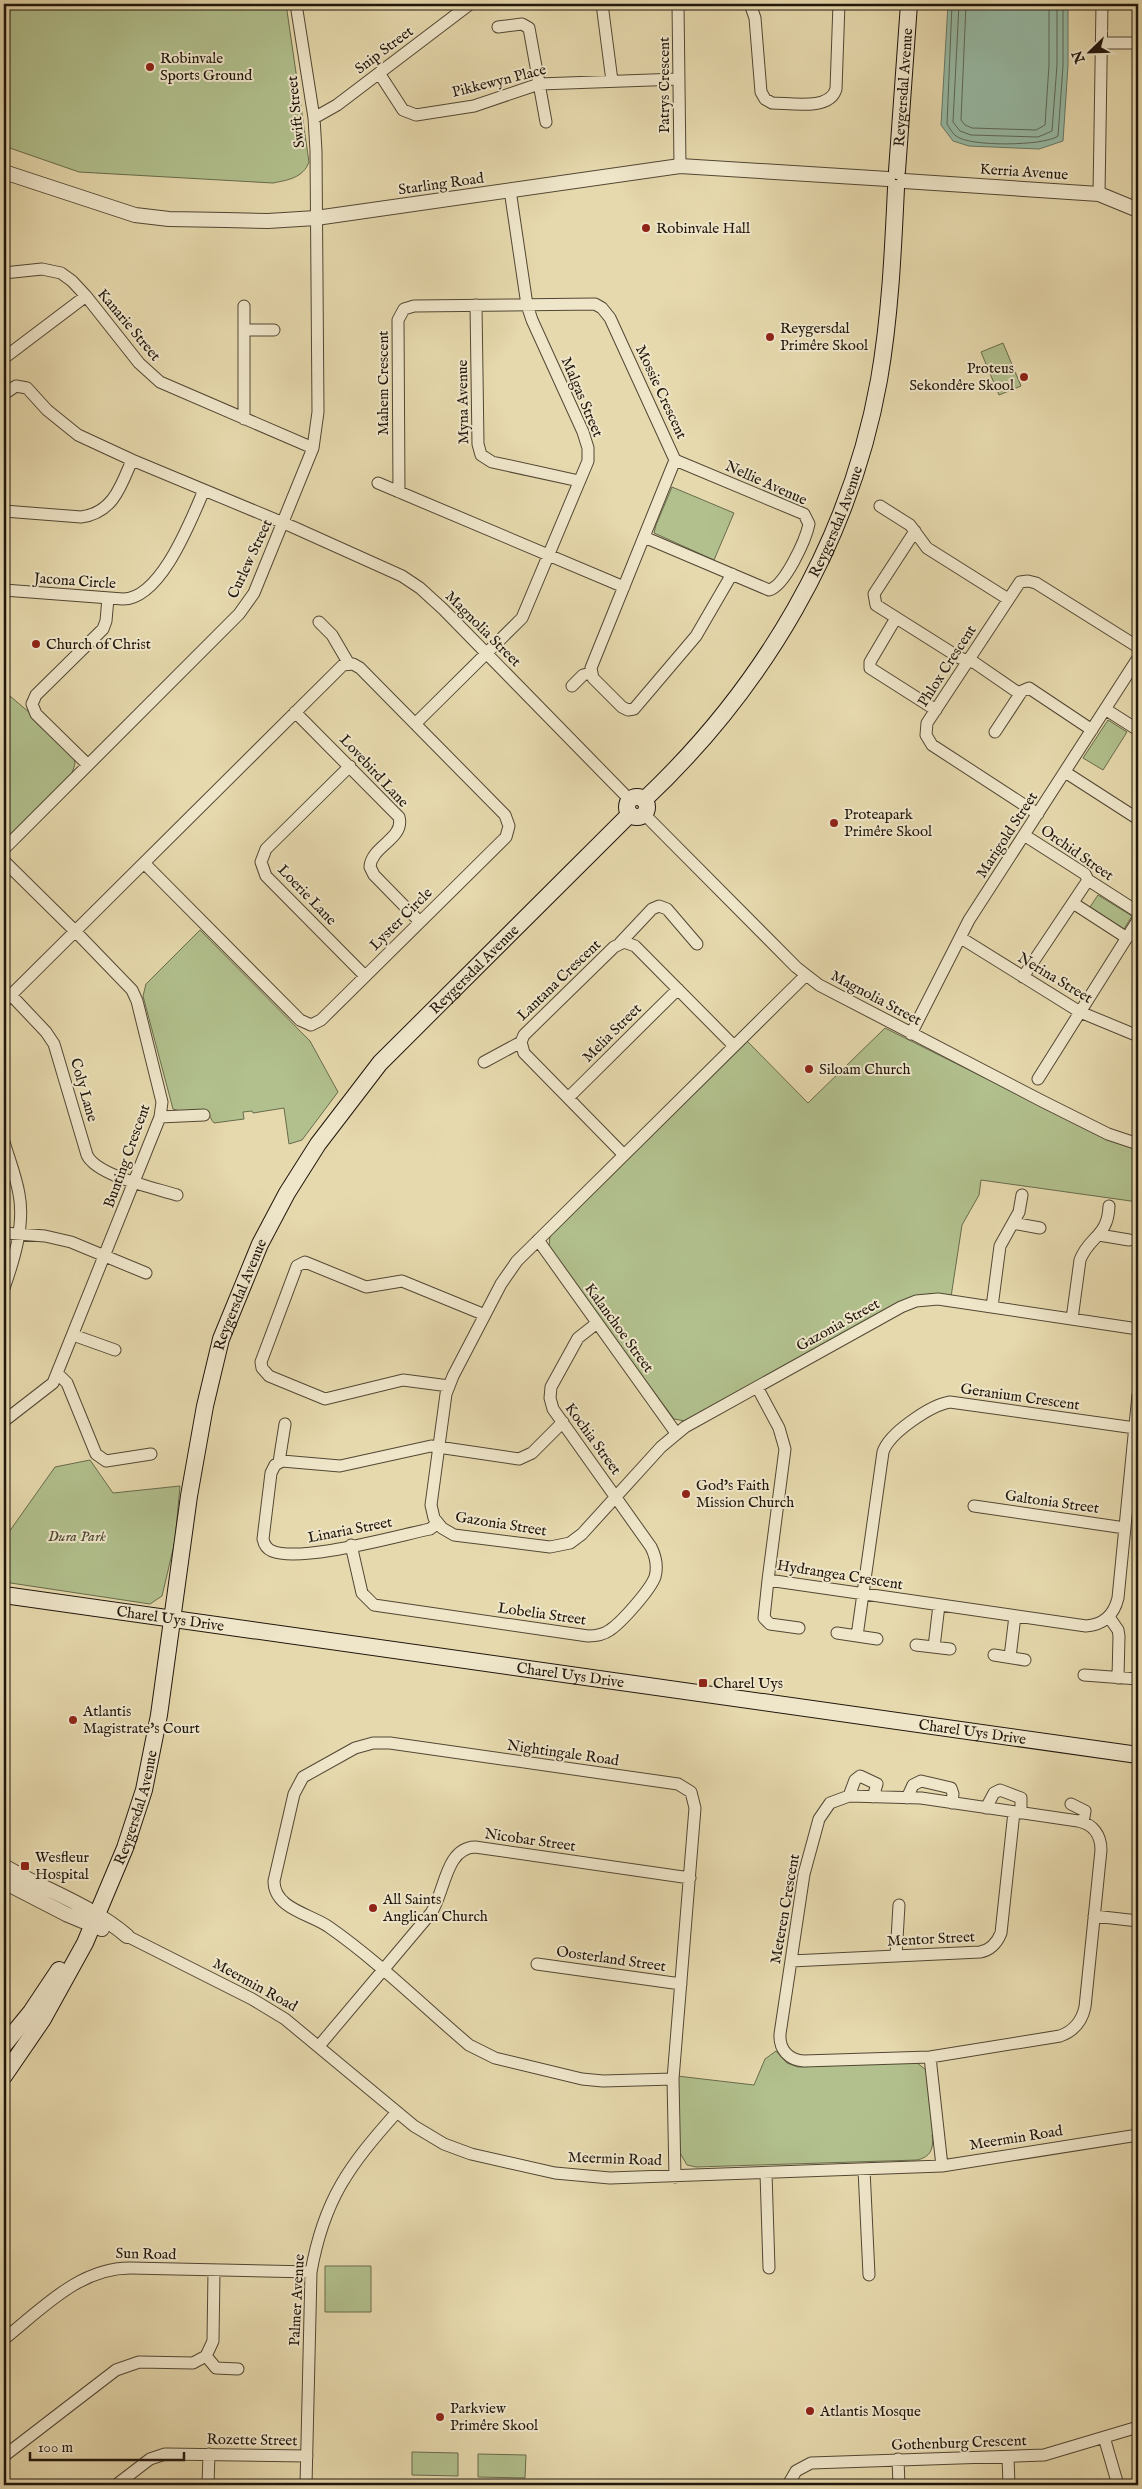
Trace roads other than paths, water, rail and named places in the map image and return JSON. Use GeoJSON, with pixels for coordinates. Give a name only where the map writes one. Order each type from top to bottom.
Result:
{"type":"FeatureCollection","features":[{"type":"Feature","properties":{"kind":"main road","name":"Reygersdal Avenue"},"geometry":{"type":"LineString","coordinates":[[4,2045],[54,1977],[93,1915],[125,1848],[144,1790],[154,1747],[174,1618],[194,1466],[218,1348],[247,1271],[280,1206],[330,1126],[390,1052],[705,738],[758,668],[802,596],[838,520],[864,441],[879,381],[888,309],[909,4]]}},
{"type":"Feature","properties":{"kind":"main road","name":"Charel Uys Drive"},"geometry":{"type":"LineString","coordinates":[[4,1595],[1138,1755]]}},
{"type":"Feature","properties":{"kind":"main road","name":"Reygersdal Avenue"},"geometry":{"type":"LineString","coordinates":[[4,2076],[43,2018],[85,1943],[93,1915]]}},
{"type":"Feature","properties":{"kind":"street","name":"Swift Street"},"geometry":{"type":"LineString","coordinates":[[296,4],[314,118],[316,218]]}},
{"type":"Feature","properties":{"kind":"street","name":"Snip Street"},"geometry":{"type":"LineString","coordinates":[[314,118],[337,105],[470,4]]}},
{"type":"Feature","properties":{"kind":"street"},"geometry":{"type":"LineString","coordinates":[[602,4],[612,81]]}},
{"type":"Feature","properties":{"kind":"street","name":"Patrys Crescent"},"geometry":{"type":"LineString","coordinates":[[678,4],[680,166]]}},
{"type":"Feature","properties":{"kind":"street"},"geometry":{"type":"LineString","coordinates":[[750,4],[755,18],[761,92],[765,100],[772,103],[823,102],[832,97],[836,89],[839,4]]}},
{"type":"Feature","properties":{"kind":"street"},"geometry":{"type":"LineString","coordinates":[[1098,194],[1102,4]]}},
{"type":"Feature","properties":{"kind":"street"},"geometry":{"type":"LineString","coordinates":[[498,27],[522,24],[528,26],[546,122]]}},
{"type":"Feature","properties":{"kind":"street"},"geometry":{"type":"LineString","coordinates":[[1102,43],[1138,43]]}},
{"type":"Feature","properties":{"kind":"street","name":"Pikkewyn Place"},"geometry":{"type":"LineString","coordinates":[[379,73],[403,110],[412,115],[474,106],[539,84],[679,80]]}},
{"type":"Feature","properties":{"kind":"street","name":"Starling Road"},"geometry":{"type":"LineString","coordinates":[[4,172],[135,215],[168,219],[251,221],[316,218],[680,166],[896,180]]}},
{"type":"Feature","properties":{"kind":"street","name":"Kerria Avenue"},"geometry":{"type":"LineString","coordinates":[[896,180],[1098,194],[1138,210]]}},
{"type":"Feature","properties":{"kind":"street","name":"Malgas Street"},"geometry":{"type":"LineString","coordinates":[[415,724],[522,618],[588,461],[586,440],[527,305],[510,190]]}},
{"type":"Feature","properties":{"kind":"street","name":"Curlew Street"},"geometry":{"type":"LineString","coordinates":[[4,849],[239,614],[254,593],[314,448],[318,412],[316,218]]}},
{"type":"Feature","properties":{"kind":"street","name":"Kanarie Street"},"geometry":{"type":"LineString","coordinates":[[4,273],[31,269],[52,269],[72,281],[86,296],[127,350],[160,382],[314,448]]}},
{"type":"Feature","properties":{"kind":"street"},"geometry":{"type":"LineString","coordinates":[[4,358],[86,296]]}},
{"type":"Feature","properties":{"kind":"street","name":"Mossie Crescent"},"geometry":{"type":"LineString","coordinates":[[527,305],[589,304],[600,306],[606,311],[675,460],[591,673]]}},
{"type":"Feature","properties":{"kind":"street","name":"Myna Avenue"},"geometry":{"type":"LineString","coordinates":[[476,305],[478,444],[481,455],[492,462],[579,481]]}},
{"type":"Feature","properties":{"kind":"street","name":"Mahem Crescent"},"geometry":{"type":"LineString","coordinates":[[399,492],[400,315],[410,306],[527,305]]}},
{"type":"Feature","properties":{"kind":"street"},"geometry":{"type":"LineString","coordinates":[[244,306],[244,419]]}},
{"type":"Feature","properties":{"kind":"street"},"geometry":{"type":"LineString","coordinates":[[244,330],[274,330]]}},
{"type":"Feature","properties":{"kind":"street"},"geometry":{"type":"LineString","coordinates":[[4,394],[16,386],[27,388],[53,415],[78,435],[132,460],[284,523]]}},
{"type":"Feature","properties":{"kind":"street"},"geometry":{"type":"LineString","coordinates":[[4,511],[81,518],[93,514],[115,499],[132,460]]}},
{"type":"Feature","properties":{"kind":"street","name":"Nellie Avenue"},"geometry":{"type":"LineString","coordinates":[[644,537],[769,590],[776,587],[800,549],[808,527],[807,517],[675,460]]}},
{"type":"Feature","properties":{"kind":"street"},"geometry":{"type":"LineString","coordinates":[[378,483],[624,587]]}},
{"type":"Feature","properties":{"kind":"street","name":"Jacona Circle"},"geometry":{"type":"LineString","coordinates":[[4,590],[128,599],[142,592],[176,554],[204,490]]}},
{"type":"Feature","properties":{"kind":"street"},"geometry":{"type":"LineString","coordinates":[[880,506],[910,526],[927,548],[1008,599],[1017,585],[1025,581],[1032,581],[1138,647]]}},
{"type":"Feature","properties":{"kind":"street","name":"Magnolia Street"},"geometry":{"type":"LineString","coordinates":[[284,523],[413,582],[806,975],[830,992],[911,1034],[1101,1130],[1138,1144]]}},
{"type":"Feature","properties":{"kind":"street"},"geometry":{"type":"LineString","coordinates":[[914,531],[874,597],[878,606],[1020,694]]}},
{"type":"Feature","properties":{"kind":"street"},"geometry":{"type":"LineString","coordinates":[[572,686],[582,675],[591,673],[593,678],[622,708],[634,709],[696,636],[732,574]]}},
{"type":"Feature","properties":{"kind":"street"},"geometry":{"type":"LineString","coordinates":[[88,765],[36,714],[32,704],[36,695],[103,629],[106,621],[108,598]]}},
{"type":"Feature","properties":{"kind":"street","name":"Phlox Crescent"},"geometry":{"type":"LineString","coordinates":[[1008,599],[936,710],[926,731],[932,746],[1038,814]]}},
{"type":"Feature","properties":{"kind":"street"},"geometry":{"type":"LineString","coordinates":[[896,618],[870,662],[870,668],[936,710]]}},
{"type":"Feature","properties":{"kind":"street","name":"Lyster Circle"},"geometry":{"type":"LineString","coordinates":[[144,863],[305,1024],[311,1025],[319,1022],[506,836],[509,826],[505,815],[360,668],[349,664],[332,635],[319,622]]}},
{"type":"Feature","properties":{"kind":"street","name":"Marigold Street"},"geometry":{"type":"LineString","coordinates":[[911,1034],[961,938],[1024,835],[1138,658]]}},
{"type":"Feature","properties":{"kind":"street"},"geometry":{"type":"LineString","coordinates":[[7,999],[340,667],[349,664]]}},
{"type":"Feature","properties":{"kind":"street"},"geometry":{"type":"LineString","coordinates":[[996,732],[1020,694],[1026,688],[1032,688],[1092,730]]}},
{"type":"Feature","properties":{"kind":"street"},"geometry":{"type":"LineString","coordinates":[[1105,709],[1138,730]]}},
{"type":"Feature","properties":{"kind":"street","name":"Lovebird Lane"},"geometry":{"type":"LineString","coordinates":[[296,712],[397,814],[400,820],[397,831],[371,858],[371,871],[420,922]]}},
{"type":"Feature","properties":{"kind":"street","name":"Loerie Lane"},"geometry":{"type":"LineString","coordinates":[[350,766],[266,849],[261,862],[266,876],[365,976]]}},
{"type":"Feature","properties":{"kind":"street"},"geometry":{"type":"LineString","coordinates":[[1065,772],[1138,819]]}},
{"type":"Feature","properties":{"kind":"street","name":"Orchid Street"},"geometry":{"type":"LineString","coordinates":[[1024,835],[1085,874],[1088,880],[1138,912]]}},
{"type":"Feature","properties":{"kind":"street","name":"Bunting Crescent"},"geometry":{"type":"LineString","coordinates":[[4,861],[124,980],[137,1001],[162,1093],[160,1117],[53,1383],[4,1421]]}},
{"type":"Feature","properties":{"kind":"street"},"geometry":{"type":"LineString","coordinates":[[1023,977],[1066,910],[1073,903],[1088,880]]}},
{"type":"Feature","properties":{"kind":"street"},"geometry":{"type":"LineString","coordinates":[[1073,903],[1127,938]]}},
{"type":"Feature","properties":{"kind":"street"},"geometry":{"type":"LineString","coordinates":[[620,943],[652,909],[659,906],[668,908],[697,944]]}},
{"type":"Feature","properties":{"kind":"street"},"geometry":{"type":"LineString","coordinates":[[1038,1079],[1138,920]]}},
{"type":"Feature","properties":{"kind":"street","name":"Nerina Street"},"geometry":{"type":"LineString","coordinates":[[961,938],[1080,1012],[1138,1036]]}},
{"type":"Feature","properties":{"kind":"street","name":"Lantana Crescent"},"geometry":{"type":"LineString","coordinates":[[624,1155],[524,1053],[521,1042],[524,1035],[620,943],[628,943],[635,946],[734,1046]]}},
{"type":"Feature","properties":{"kind":"street","name":"Gazonia Street"},"geometry":{"type":"LineString","coordinates":[[806,975],[511,1268],[485,1314],[449,1386],[430,1505],[438,1523],[454,1535],[557,1547],[577,1539],[676,1433],[908,1303],[931,1299],[1138,1329]]}},
{"type":"Feature","properties":{"kind":"street","name":"Melia Street"},"geometry":{"type":"LineString","coordinates":[[568,1098],[678,990]]}},
{"type":"Feature","properties":{"kind":"street","name":"Coly Lane"},"geometry":{"type":"LineString","coordinates":[[7,999],[46,1032],[54,1044],[90,1160],[101,1169],[177,1195]]}},
{"type":"Feature","properties":{"kind":"street"},"geometry":{"type":"LineString","coordinates":[[484,1062],[521,1042]]}},
{"type":"Feature","properties":{"kind":"street"},"geometry":{"type":"LineString","coordinates":[[160,1117],[204,1115]]}},
{"type":"Feature","properties":{"kind":"street"},"geometry":{"type":"LineString","coordinates":[[4,1142],[20,1197],[18,1234],[13,1263],[4,1288]]}},
{"type":"Feature","properties":{"kind":"street"},"geometry":{"type":"LineString","coordinates":[[992,1307],[1000,1246],[1019,1212],[1022,1195]]}},
{"type":"Feature","properties":{"kind":"street"},"geometry":{"type":"LineString","coordinates":[[1072,1319],[1080,1260],[1107,1223],[1110,1206]]}},
{"type":"Feature","properties":{"kind":"street"},"geometry":{"type":"LineString","coordinates":[[1013,1223],[1040,1228]]}},
{"type":"Feature","properties":{"kind":"street"},"geometry":{"type":"LineString","coordinates":[[4,1233],[62,1239],[146,1273]]}},
{"type":"Feature","properties":{"kind":"street"},"geometry":{"type":"LineString","coordinates":[[1099,1235],[1129,1240]]}},
{"type":"Feature","properties":{"kind":"street","name":"Kalanchoe Street"},"geometry":{"type":"LineString","coordinates":[[538,1240],[676,1433]]}},
{"type":"Feature","properties":{"kind":"street"},"geometry":{"type":"LineString","coordinates":[[449,1386],[403,1380],[325,1399],[269,1376],[264,1371],[261,1362],[297,1266],[304,1262],[370,1288],[394,1280],[402,1281],[485,1314]]}},
{"type":"Feature","properties":{"kind":"street","name":"Kochia Street"},"geometry":{"type":"LineString","coordinates":[[597,1323],[578,1338],[551,1387],[551,1403],[616,1496]]}},
{"type":"Feature","properties":{"kind":"street"},"geometry":{"type":"LineString","coordinates":[[73,1335],[115,1350]]}},
{"type":"Feature","properties":{"kind":"street"},"geometry":{"type":"LineString","coordinates":[[57,1372],[67,1383],[96,1454],[100,1458],[106,1461],[151,1454]]}},
{"type":"Feature","properties":{"kind":"street","name":"Hydrangea Crescent"},"geometry":{"type":"LineString","coordinates":[[757,1387],[779,1428],[785,1449],[768,1580],[1086,1626],[1098,1624],[1109,1616]]}},
{"type":"Feature","properties":{"kind":"street"},"geometry":{"type":"LineString","coordinates":[[1118,1678],[1119,1636],[1118,1630],[1109,1616],[1118,1598],[1138,1396]]}},
{"type":"Feature","properties":{"kind":"street","name":"Geranium Crescent"},"geometry":{"type":"LineString","coordinates":[[857,1636],[885,1446],[894,1435],[933,1408],[944,1403],[956,1403],[1135,1428]]}},
{"type":"Feature","properties":{"kind":"street"},"geometry":{"type":"LineString","coordinates":[[279,1462],[286,1460],[340,1466],[431,1446],[519,1459],[532,1453],[563,1422]]}},
{"type":"Feature","properties":{"kind":"street","name":"Linaria Street"},"geometry":{"type":"LineString","coordinates":[[285,1424],[279,1462],[271,1472],[263,1536],[265,1546],[273,1552],[299,1555],[430,1529],[438,1523]]}},
{"type":"Feature","properties":{"kind":"street","name":"Lobelia Street"},"geometry":{"type":"LineString","coordinates":[[351,1545],[362,1593],[374,1605],[588,1636],[600,1635],[614,1627],[649,1588],[656,1568],[652,1547],[616,1496]]}},
{"type":"Feature","properties":{"kind":"street","name":"Galtonia Street"},"geometry":{"type":"LineString","coordinates":[[974,1506],[1125,1528]]}},
{"type":"Feature","properties":{"kind":"street"},"geometry":{"type":"LineString","coordinates":[[768,1580],[764,1618],[770,1624],[799,1628]]}},
{"type":"Feature","properties":{"kind":"street"},"geometry":{"type":"LineString","coordinates":[[934,1647],[939,1605]]}},
{"type":"Feature","properties":{"kind":"street"},"geometry":{"type":"LineString","coordinates":[[1010,1657],[1015,1616]]}},
{"type":"Feature","properties":{"kind":"street"},"geometry":{"type":"LineString","coordinates":[[837,1633],[876,1639]]}},
{"type":"Feature","properties":{"kind":"street"},"geometry":{"type":"LineString","coordinates":[[916,1645],[950,1649]]}},
{"type":"Feature","properties":{"kind":"street"},"geometry":{"type":"LineString","coordinates":[[994,1655],[1026,1660]]}},
{"type":"Feature","properties":{"kind":"street"},"geometry":{"type":"LineString","coordinates":[[1084,1675],[1138,1679]]}},
{"type":"Feature","properties":{"kind":"street","name":"Nightingale Road"},"geometry":{"type":"LineString","coordinates":[[673,2079],[592,2081],[489,2056],[469,2045],[328,1926],[282,1901],[274,1886],[294,1794],[299,1782],[308,1773],[360,1746],[390,1743],[683,1786],[691,1792],[696,1804],[673,2079],[675,2177]]}},
{"type":"Feature","properties":{"kind":"street"},"geometry":{"type":"LineString","coordinates":[[849,1796],[855,1780],[860,1776],[877,1784],[873,1797]]}},
{"type":"Feature","properties":{"kind":"street"},"geometry":{"type":"LineString","coordinates":[[907,1798],[913,1785],[921,1780],[951,1788],[953,1794],[952,1803]]}},
{"type":"Feature","properties":{"kind":"street"},"geometry":{"type":"LineString","coordinates":[[986,1808],[994,1794],[1000,1790],[1020,1798],[1017,1812]]}},
{"type":"Feature","properties":{"kind":"street","name":"Meteren Crescent"},"geometry":{"type":"LineString","coordinates":[[849,1796],[907,1798],[1017,1812],[1083,1822],[1095,1831],[1101,1845],[1084,2013],[1074,2028],[1060,2036],[930,2057],[804,2062],[788,2056],[782,2049],[780,2040],[804,1874],[819,1819],[830,1803],[849,1796]]}},
{"type":"Feature","properties":{"kind":"street"},"geometry":{"type":"LineString","coordinates":[[1071,1804],[1085,1811],[1083,1822]]}},
{"type":"Feature","properties":{"kind":"street","name":"Mentor Street"},"geometry":{"type":"LineString","coordinates":[[791,1961],[980,1952],[989,1949],[996,1943],[1001,1933],[1017,1812]]}},
{"type":"Feature","properties":{"kind":"street","name":"Nicobar Street"},"geometry":{"type":"LineString","coordinates":[[319,2046],[431,1913],[442,1894],[451,1862],[458,1853],[466,1848],[475,1847],[690,1878]]}},
{"type":"Feature","properties":{"kind":"street"},"geometry":{"type":"LineString","coordinates":[[4,1866],[93,1915]]}},
{"type":"Feature","properties":{"kind":"street"},"geometry":{"type":"LineString","coordinates":[[4,1882],[93,1915]]}},
{"type":"Feature","properties":{"kind":"street"},"geometry":{"type":"LineString","coordinates":[[896,1956],[899,1905]]}},
{"type":"Feature","properties":{"kind":"street","name":"Meermin Road"},"geometry":{"type":"LineString","coordinates":[[93,1915],[127,1936],[268,2009],[319,2046],[423,2133],[444,2144],[471,2154],[543,2170],[591,2178],[675,2177],[942,2166],[1138,2135]]}},
{"type":"Feature","properties":{"kind":"street"},"geometry":{"type":"LineString","coordinates":[[1094,1916],[1138,1921]]}},
{"type":"Feature","properties":{"kind":"street","name":"Oosterland Street"},"geometry":{"type":"LineString","coordinates":[[537,1964],[681,1984]]}},
{"type":"Feature","properties":{"kind":"street"},"geometry":{"type":"LineString","coordinates":[[930,2057],[942,2166]]}},
{"type":"Feature","properties":{"kind":"street","name":"Palmer Avenue"},"geometry":{"type":"LineString","coordinates":[[306,2485],[311,2272],[323,2221],[340,2184],[360,2154],[397,2112]]}},
{"type":"Feature","properties":{"kind":"street"},"geometry":{"type":"LineString","coordinates":[[864,2169],[869,2275]]}},
{"type":"Feature","properties":{"kind":"street"},"geometry":{"type":"LineString","coordinates":[[766,2173],[769,2268]]}},
{"type":"Feature","properties":{"kind":"street","name":"Sun Road"},"geometry":{"type":"LineString","coordinates":[[4,2339],[73,2285],[96,2272],[118,2268],[311,2272]]}},
{"type":"Feature","properties":{"kind":"street"},"geometry":{"type":"LineString","coordinates":[[4,2456],[116,2370],[139,2362],[194,2363],[206,2356],[213,2341],[214,2271]]}},
{"type":"Feature","properties":{"kind":"street"},"geometry":{"type":"LineString","coordinates":[[206,2356],[216,2368],[238,2368]]}},
{"type":"Feature","properties":{"kind":"street","name":"Gothenburg Crescent"},"geometry":{"type":"LineString","coordinates":[[788,2485],[796,2471],[811,2463],[1044,2455],[1138,2427]]}},
{"type":"Feature","properties":{"kind":"street"},"geometry":{"type":"LineString","coordinates":[[1104,2437],[1118,2485]]}},
{"type":"Feature","properties":{"kind":"street","name":"Rozette Street"},"geometry":{"type":"LineString","coordinates":[[116,2485],[157,2456],[173,2453],[307,2456]]}},
{"type":"Feature","properties":{"kind":"street"},"geometry":{"type":"LineString","coordinates":[[208,2485],[209,2454]]}},
{"type":"Feature","properties":{"kind":"street"},"geometry":{"type":"LineString","coordinates":[[1008,2457],[1010,2485]]}},
{"type":"Feature","properties":{"kind":"street"},"geometry":{"type":"LineString","coordinates":[[898,2460],[898,2485]]}},
{"type":"Feature","properties":{"kind":"water"},"geometry":{"type":"Polygon","coordinates":[[[948,4],[1068,4],[1068,66],[1063,141],[1039,149],[969,146],[953,141],[941,125],[948,4]]]}},
{"type":"Feature","properties":{"kind":"place","name":"Robinvale Sports Ground"},"geometry":{"type":"Point","coordinates":[150,67]}},
{"type":"Feature","properties":{"kind":"place","name":"Robinvale Hall"},"geometry":{"type":"Point","coordinates":[646,228]}},
{"type":"Feature","properties":{"kind":"place","name":"Reygersdal Primêre Skool"},"geometry":{"type":"Point","coordinates":[770,337]}},
{"type":"Feature","properties":{"kind":"place","name":"Proteus Sekondêre Skool"},"geometry":{"type":"Point","coordinates":[1024,377]}},
{"type":"Feature","properties":{"kind":"place","name":"Church of Christ"},"geometry":{"type":"Point","coordinates":[36,644]}},
{"type":"Feature","properties":{"kind":"place","name":"Proteapark Primêre Skool"},"geometry":{"type":"Point","coordinates":[834,823]}},
{"type":"Feature","properties":{"kind":"place","name":"Siloam Church"},"geometry":{"type":"Point","coordinates":[809,1069]}},
{"type":"Feature","properties":{"kind":"place","name":"God's Faith Mission Church"},"geometry":{"type":"Point","coordinates":[686,1494]}},
{"type":"Feature","properties":{"kind":"place","name":"Charel Uys"},"geometry":{"type":"Point","coordinates":[703,1683]}},
{"type":"Feature","properties":{"kind":"place","name":"Atlantis Magistrate's Court"},"geometry":{"type":"Point","coordinates":[73,1720]}},
{"type":"Feature","properties":{"kind":"place","name":"Wesfleur Hospital"},"geometry":{"type":"Point","coordinates":[25,1866]}},
{"type":"Feature","properties":{"kind":"place","name":"All Saints Anglican Church"},"geometry":{"type":"Point","coordinates":[373,1908]}},
{"type":"Feature","properties":{"kind":"place","name":"Atlantis Mosque"},"geometry":{"type":"Point","coordinates":[810,2411]}},
{"type":"Feature","properties":{"kind":"place","name":"Parkview Primêre Skool"},"geometry":{"type":"Point","coordinates":[440,2417]}},
{"type":"Feature","properties":{"kind":"park label","name":"Dura Park"},"geometry":{"type":"Point","coordinates":[77,1536]}}]}
